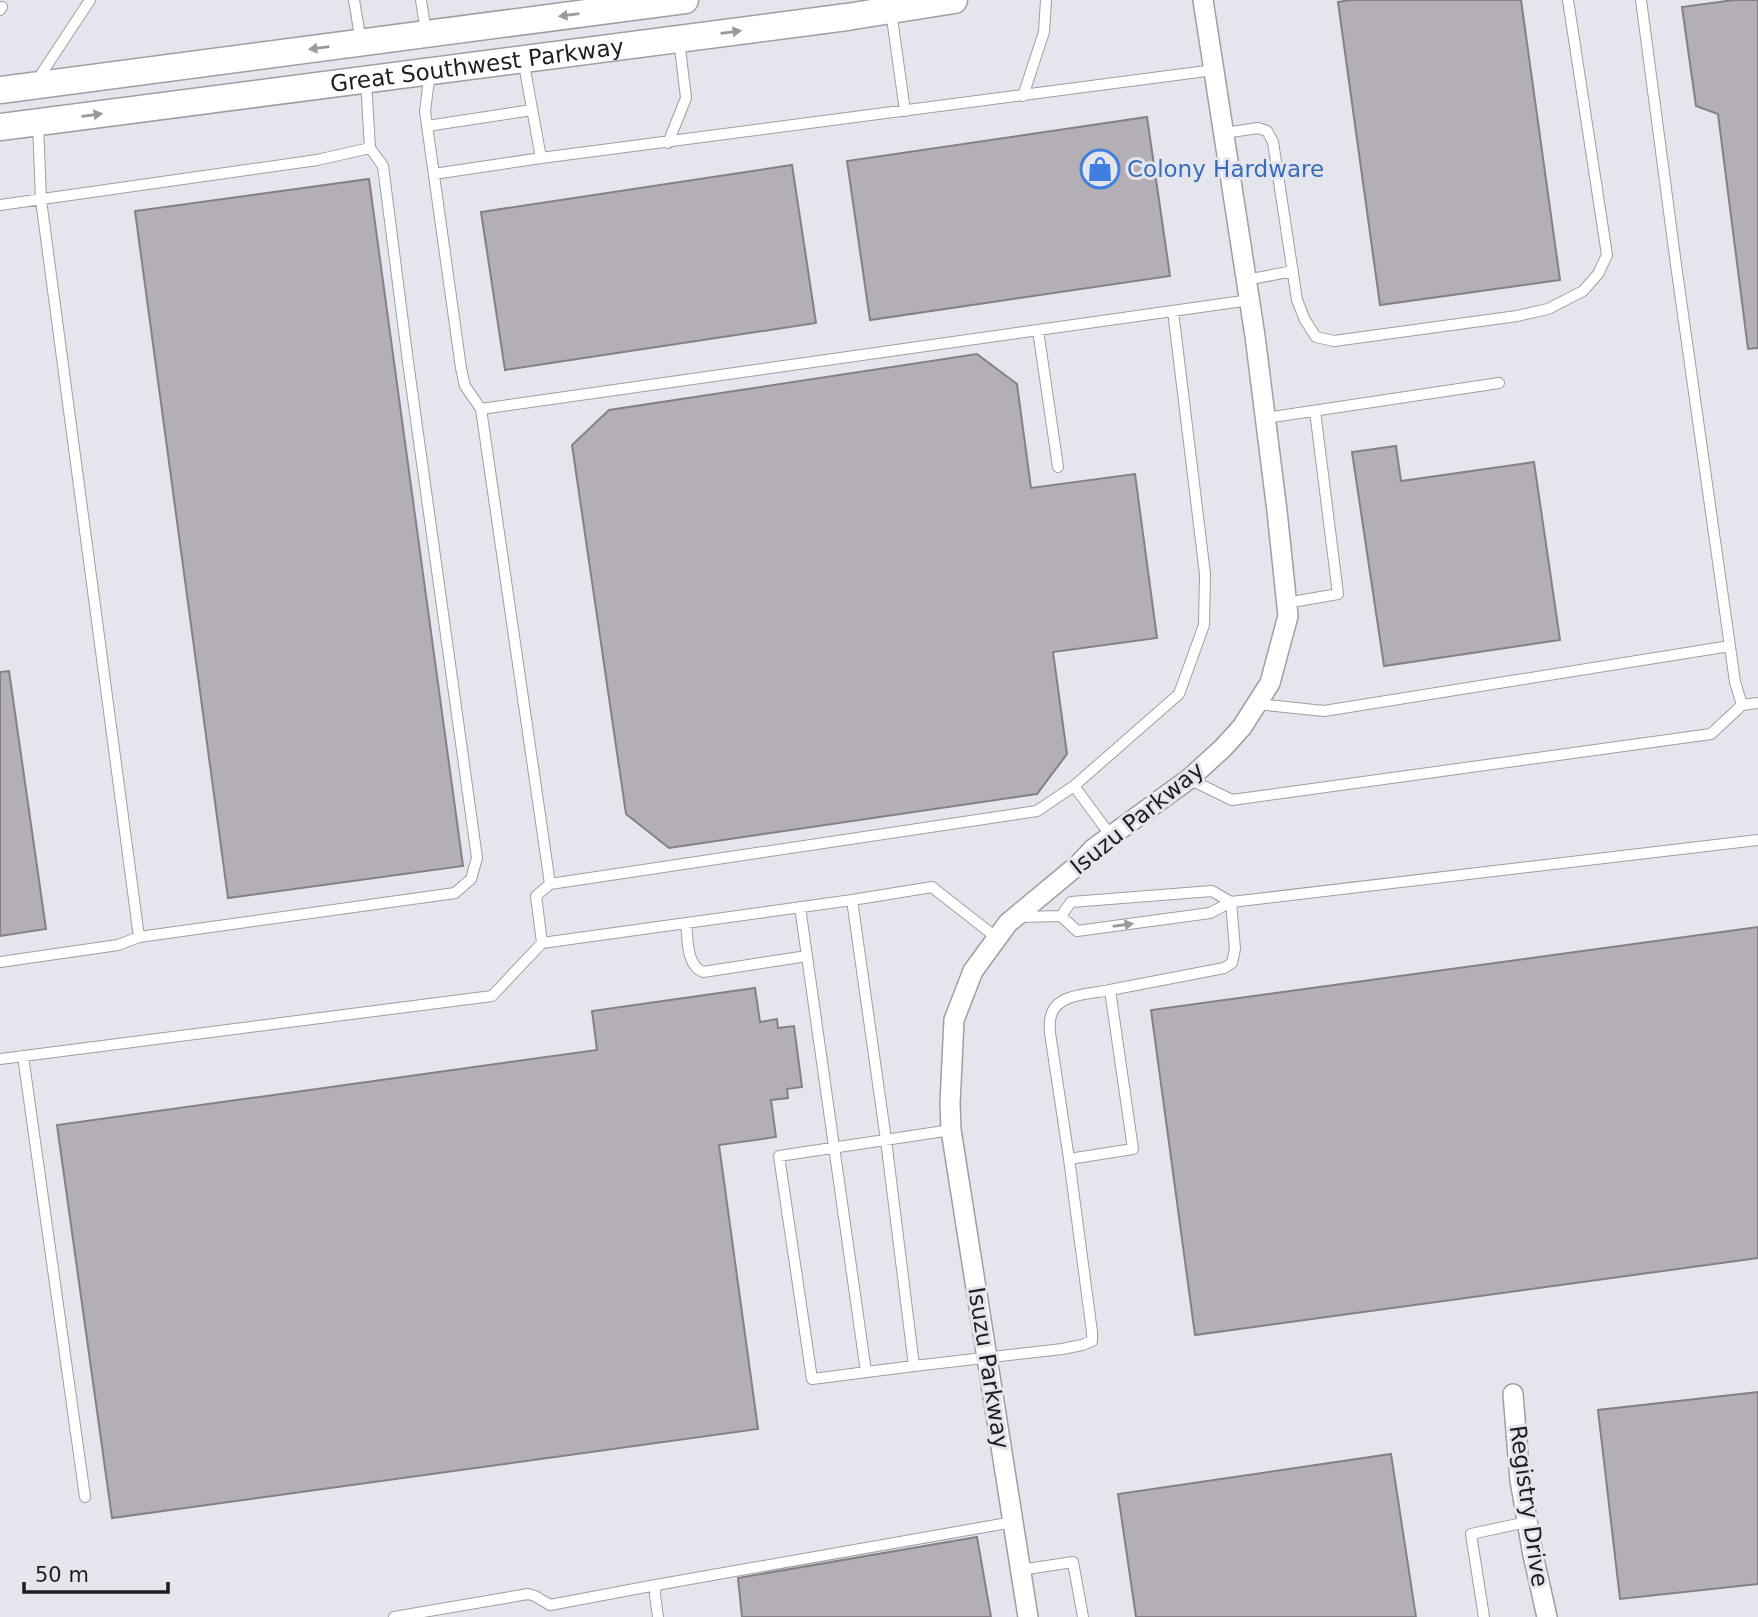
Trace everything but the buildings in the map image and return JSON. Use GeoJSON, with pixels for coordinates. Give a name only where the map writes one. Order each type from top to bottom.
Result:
{"type":"FeatureCollection","features":[{"type":"Feature","properties":{"kind":"street","name":"Great Southwest Parkway"},"geometry":{"type":"LineString","coordinates":[[0,127],[678,39],[954,0]]}},
{"type":"Feature","properties":{"kind":"street","name":"Isuzu Parkway"},"geometry":{"type":"LineString","coordinates":[[1028,1617],[951,1130],[954,1020],[973,971],[1008,923],[1079,864],[1093,849],[1189,779],[1242,727],[1270,683],[1288,616],[1250,300],[1203,0]]}},
{"type":"Feature","properties":{"kind":"street","name":"Great Southwest Parkway"},"geometry":{"type":"LineString","coordinates":[[0,90],[679,1]]}},
{"type":"Feature","properties":{"kind":"street"},"geometry":{"type":"LineString","coordinates":[[678,39],[679,1]]}},
{"type":"Feature","properties":{"kind":"street"},"geometry":{"type":"LineString","coordinates":[[426,34],[430,72]]}},
{"type":"Feature","properties":{"kind":"street"},"geometry":{"type":"LineString","coordinates":[[362,42],[366,79]]}},
{"type":"Feature","properties":{"kind":"street"},"geometry":{"type":"LineString","coordinates":[[34,85],[38,122]]}},
{"type":"Feature","properties":{"kind":"street","name":"Registry Drive"},"geometry":{"type":"LineString","coordinates":[[1513,1394],[1520,1480],[1546,1617]]}},
{"type":"Feature","properties":{"kind":"lane"},"geometry":{"type":"LineString","coordinates":[[34,85],[90,0]]}},
{"type":"Feature","properties":{"kind":"lane"},"geometry":{"type":"LineString","coordinates":[[354,0],[362,42]]}},
{"type":"Feature","properties":{"kind":"lane"},"geometry":{"type":"LineString","coordinates":[[421,0],[426,34]]}},
{"type":"Feature","properties":{"kind":"lane"},"geometry":{"type":"LineString","coordinates":[[1023,96],[1044,32],[1046,0]]}},
{"type":"Feature","properties":{"kind":"lane"},"geometry":{"type":"LineString","coordinates":[[1224,133],[1258,128],[1267,131],[1273,142],[1297,300],[1305,320],[1317,337],[1334,341],[1517,316],[1548,309],[1583,290],[1598,274],[1607,255],[1568,0]]}},
{"type":"Feature","properties":{"kind":"lane"},"geometry":{"type":"LineString","coordinates":[[1641,0],[1735,682],[1742,705]]}},
{"type":"Feature","properties":{"kind":"lane"},"geometry":{"type":"LineString","coordinates":[[891,10],[905,111]]}},
{"type":"Feature","properties":{"kind":"lane"},"geometry":{"type":"LineString","coordinates":[[668,143],[686,98],[678,39]]}},
{"type":"Feature","properties":{"kind":"lane"},"geometry":{"type":"LineString","coordinates":[[523,59],[541,158]]}},
{"type":"Feature","properties":{"kind":"lane"},"geometry":{"type":"LineString","coordinates":[[434,174],[1214,70]]}},
{"type":"Feature","properties":{"kind":"lane"},"geometry":{"type":"LineString","coordinates":[[430,72],[425,111],[461,368],[465,386],[481,409],[550,884]]}},
{"type":"Feature","properties":{"kind":"lane"},"geometry":{"type":"LineString","coordinates":[[0,962],[118,945],[139,937],[455,892],[471,879],[477,858],[383,166],[370,148],[366,79]]}},
{"type":"Feature","properties":{"kind":"lane"},"geometry":{"type":"LineString","coordinates":[[427,126],[532,110]]}},
{"type":"Feature","properties":{"kind":"lane"},"geometry":{"type":"LineString","coordinates":[[38,122],[41,200],[139,937]]}},
{"type":"Feature","properties":{"kind":"lane"},"geometry":{"type":"LineString","coordinates":[[0,205],[317,159],[370,148]]}},
{"type":"Feature","properties":{"kind":"lane"},"geometry":{"type":"LineString","coordinates":[[1246,280],[1293,271]]}},
{"type":"Feature","properties":{"kind":"lane"},"geometry":{"type":"LineString","coordinates":[[481,409],[1250,300]]}},
{"type":"Feature","properties":{"kind":"lane"},"geometry":{"type":"LineString","coordinates":[[542,943],[536,896],[550,884],[1037,811],[1074,786],[1179,694],[1203,625],[1205,574],[1172,311]]}},
{"type":"Feature","properties":{"kind":"lane"},"geometry":{"type":"LineString","coordinates":[[1038,330],[1058,467]]}},
{"type":"Feature","properties":{"kind":"lane"},"geometry":{"type":"LineString","coordinates":[[1266,418],[1500,383]]}},
{"type":"Feature","properties":{"kind":"lane"},"geometry":{"type":"LineString","coordinates":[[1286,603],[1338,594],[1315,411]]}},
{"type":"Feature","properties":{"kind":"lane"},"geometry":{"type":"LineString","coordinates":[[1256,704],[1324,711],[1730,646]]}},
{"type":"Feature","properties":{"kind":"lane"},"geometry":{"type":"LineString","coordinates":[[1189,779],[1232,800],[1711,734],[1742,705],[1758,703]]}},
{"type":"Feature","properties":{"kind":"lane"},"geometry":{"type":"LineString","coordinates":[[1074,786],[1111,836]]}},
{"type":"Feature","properties":{"kind":"lane"},"geometry":{"type":"LineString","coordinates":[[1016,917],[1062,916],[1077,931],[1210,913],[1231,902],[1758,840]]}},
{"type":"Feature","properties":{"kind":"lane"},"geometry":{"type":"LineString","coordinates":[[0,1059],[492,996],[542,943],[932,887],[997,938]]}},
{"type":"Feature","properties":{"kind":"lane"},"geometry":{"type":"LineString","coordinates":[[1062,916],[1071,902],[1212,891],[1231,902]]}},
{"type":"Feature","properties":{"kind":"lane"},"geometry":{"type":"LineString","coordinates":[[852,900],[914,1366]]}},
{"type":"Feature","properties":{"kind":"lane"},"geometry":{"type":"LineString","coordinates":[[951,1130],[779,1156],[812,1379],[1082,1346],[1092,1341],[1050,1033],[1051,1015],[1057,1005],[1068,998],[1224,968],[1232,963],[1235,949],[1231,902]]}},
{"type":"Feature","properties":{"kind":"lane"},"geometry":{"type":"LineString","coordinates":[[800,907],[866,1372]]}},
{"type":"Feature","properties":{"kind":"lane"},"geometry":{"type":"LineString","coordinates":[[686,923],[691,962],[695,969],[703,972],[807,956]]}},
{"type":"Feature","properties":{"kind":"lane"},"geometry":{"type":"LineString","coordinates":[[1069,1159],[1133,1149],[1110,990]]}},
{"type":"Feature","properties":{"kind":"lane"},"geometry":{"type":"LineString","coordinates":[[23,1056],[85,1497]]}},
{"type":"Feature","properties":{"kind":"lane"},"geometry":{"type":"LineString","coordinates":[[394,1617],[528,1594],[550,1605],[1013,1522]]}},
{"type":"Feature","properties":{"kind":"lane"},"geometry":{"type":"LineString","coordinates":[[1483,1617],[1471,1534],[1527,1522]]}},
{"type":"Feature","properties":{"kind":"lane"},"geometry":{"type":"LineString","coordinates":[[1020,1570],[1073,1562],[1083,1617]]}},
{"type":"Feature","properties":{"kind":"lane"},"geometry":{"type":"LineString","coordinates":[[656,1586],[654,1595],[658,1617]]}},
{"type":"Feature","properties":{"kind":"place","name":"Colony Hardware"},"geometry":{"type":"Point","coordinates":[1100,169]}}]}
